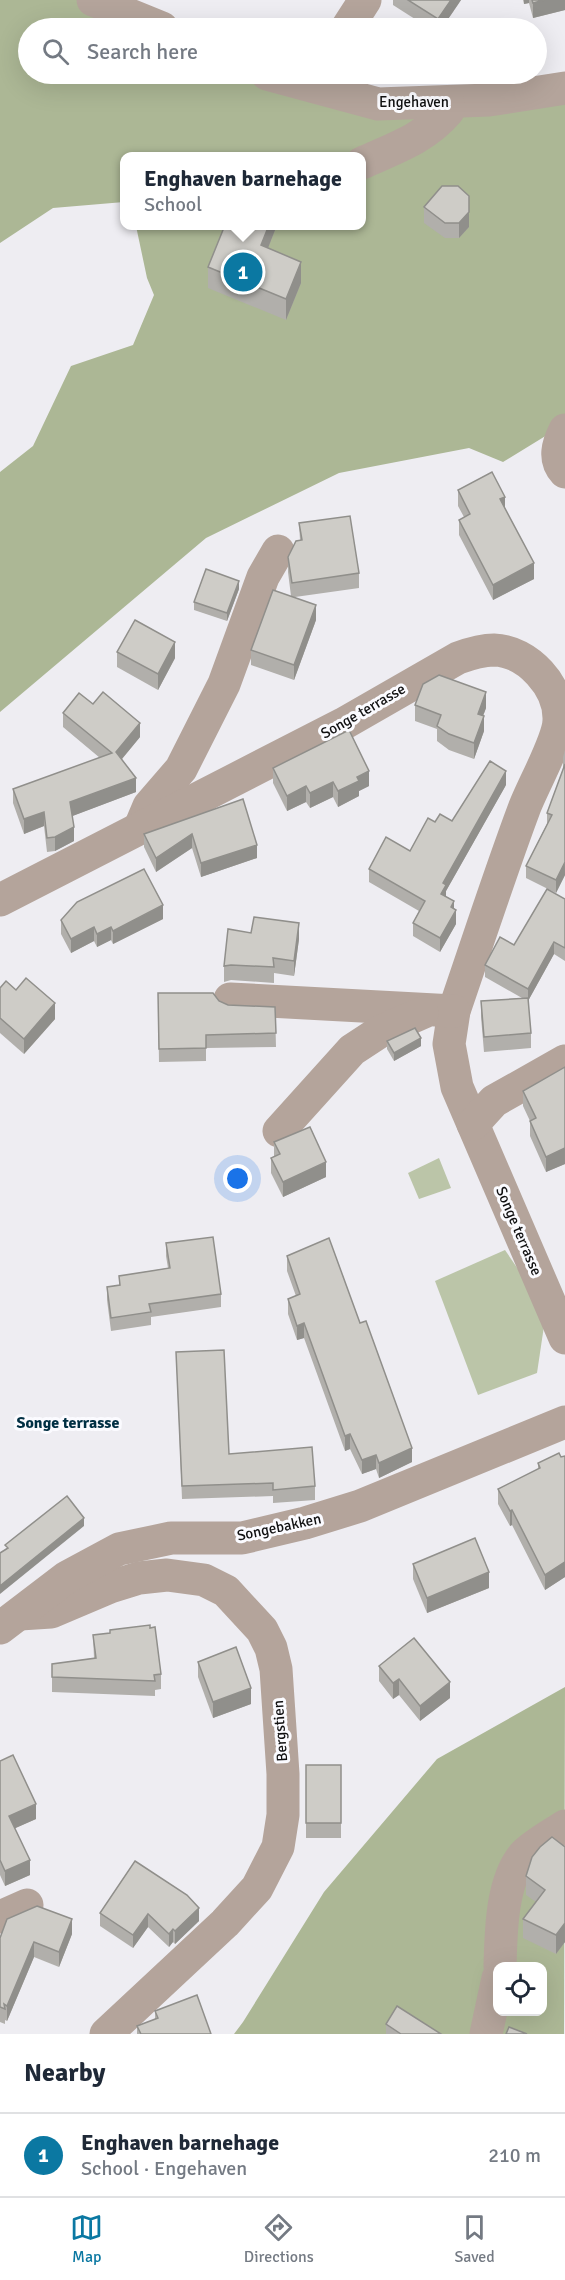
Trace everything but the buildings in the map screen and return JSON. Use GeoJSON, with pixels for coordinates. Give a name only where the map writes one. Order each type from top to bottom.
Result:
{"type":"FeatureCollection","features":[{"type":"Feature","properties":{"kind":"street"},"geometry":{"type":"LineString","coordinates":[[93,0],[129,8],[146,18]]}},
{"type":"Feature","properties":{"kind":"street"},"geometry":{"type":"LineString","coordinates":[[353,18],[365,0]]}},
{"type":"Feature","properties":{"kind":"street","name":"Engehaven"},"geometry":{"type":"LineString","coordinates":[[327,84],[378,104],[489,100],[565,88]]}},
{"type":"Feature","properties":{"kind":"street"},"geometry":{"type":"LineString","coordinates":[[366,161],[427,132],[448,111],[448,103]]}},
{"type":"Feature","properties":{"kind":"street"},"geometry":{"type":"LineString","coordinates":[[565,430],[558,445],[560,466],[565,472]]}},
{"type":"Feature","properties":{"kind":"street"},"geometry":{"type":"LineString","coordinates":[[140,827],[149,806],[181,769],[224,684],[263,577],[278,550]]}},
{"type":"Feature","properties":{"kind":"street","name":"Songe terrasse"},"geometry":{"type":"LineString","coordinates":[[0,900],[343,724],[441,668],[475,652],[495,650],[513,655],[530,664],[548,683],[562,720],[440,1011],[457,1087],[565,1338]]}},
{"type":"Feature","properties":{"kind":"street"},"geometry":{"type":"LineString","coordinates":[[230,999],[440,1011]]}},
{"type":"Feature","properties":{"kind":"street"},"geometry":{"type":"LineString","coordinates":[[279,1131],[352,1050],[381,1031],[440,1011]]}},
{"type":"Feature","properties":{"kind":"street"},"geometry":{"type":"LineString","coordinates":[[474,1124],[500,1097],[565,1061]]}},
{"type":"Feature","properties":{"kind":"street","name":"Songebakken"},"geometry":{"type":"LineString","coordinates":[[10,1621],[67,1577],[119,1549],[171,1538],[242,1538],[305,1524],[360,1506],[565,1422]]}},
{"type":"Feature","properties":{"kind":"street","name":"Bergstien"},"geometry":{"type":"LineString","coordinates":[[10,1621],[51,1612],[110,1587],[139,1578],[167,1575],[204,1580],[226,1592],[262,1630],[271,1648],[276,1670],[283,1774],[283,1815],[278,1847],[257,1888],[225,1923],[106,2034]]}},
{"type":"Feature","properties":{"kind":"street"},"geometry":{"type":"LineString","coordinates":[[500,1962],[502,1922],[510,1879],[523,1856],[565,1826]]}},
{"type":"Feature","properties":{"kind":"street"},"geometry":{"type":"LineString","coordinates":[[486,2034],[493,2001]]}},
{"type":"Feature","properties":{"kind":"green space"},"geometry":{"type":"Polygon","coordinates":[[[0,0],[112,0],[166,18],[18,18],[18,84],[357,84],[393,96],[565,88],[565,424],[503,462],[469,448],[339,473],[206,538],[0,712],[0,472],[33,446],[71,366],[133,345],[154,295],[147,278],[137,230],[366,230],[366,152],[120,152],[120,202],[53,208],[0,243],[0,0]]]}},
{"type":"Feature","properties":{"kind":"green space"},"geometry":{"type":"Polygon","coordinates":[[[439,1158],[451,1188],[419,1199],[408,1173],[439,1158]]]}},
{"type":"Feature","properties":{"kind":"green space"},"geometry":{"type":"Polygon","coordinates":[[[505,1250],[520,1272],[544,1326],[537,1373],[478,1395],[435,1281],[505,1250]]]}},
{"type":"Feature","properties":{"kind":"green space"},"geometry":{"type":"Polygon","coordinates":[[[565,1687],[564,2034],[234,2034],[324,1892],[437,1759],[565,1687]]]}},
{"type":"Feature","properties":{"kind":"place","name":"Enghaven barnehage"},"geometry":{"type":"Point","coordinates":[243,272]}},
{"type":"Feature","properties":{"kind":"district","name":"Songe terrasse"},"geometry":{"type":"Point","coordinates":[68,1423]}}]}
